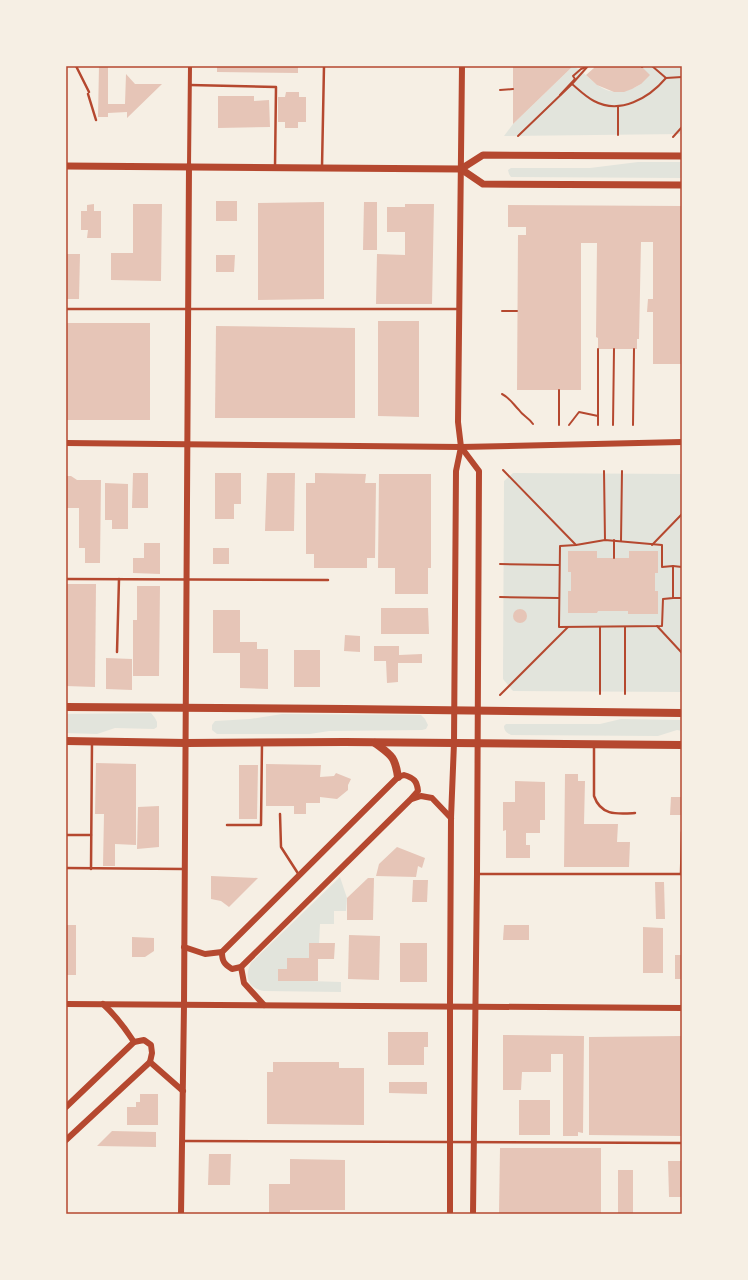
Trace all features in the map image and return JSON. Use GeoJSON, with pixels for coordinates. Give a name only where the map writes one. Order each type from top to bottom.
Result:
{"type":"FeatureCollection","features":[{"type":"Feature","properties":{"kind":"main road"},"geometry":{"type":"LineString","coordinates":[[66,166],[461,169],[483,155],[682,156]]}},
{"type":"Feature","properties":{"kind":"main road"},"geometry":{"type":"LineString","coordinates":[[461,169],[483,184],[682,186]]}},
{"type":"Feature","properties":{"kind":"main road"},"geometry":{"type":"LineString","coordinates":[[66,707],[682,713]]}},
{"type":"Feature","properties":{"kind":"main road"},"geometry":{"type":"LineString","coordinates":[[66,741],[186,743],[375,742],[682,745]]}},
{"type":"Feature","properties":{"kind":"main road"},"geometry":{"type":"LineString","coordinates":[[375,742],[391,754],[396,766],[398,777]]}},
{"type":"Feature","properties":{"kind":"street"},"geometry":{"type":"LineString","coordinates":[[181,1214],[184,1005],[190,66]]}},
{"type":"Feature","properties":{"kind":"street"},"geometry":{"type":"LineString","coordinates":[[450,1214],[451,818],[454,743],[456,471],[461,447],[458,422],[462,66]]}},
{"type":"Feature","properties":{"kind":"street"},"geometry":{"type":"LineString","coordinates":[[66,444],[461,447],[682,442]]}},
{"type":"Feature","properties":{"kind":"street"},"geometry":{"type":"LineString","coordinates":[[461,447],[479,471],[474,1214]]}},
{"type":"Feature","properties":{"kind":"street"},"geometry":{"type":"LineString","coordinates":[[184,947],[206,954],[222,952],[398,777],[404,775],[413,778],[417,783],[418,791],[410,800],[241,967],[232,969],[226,966],[222,960],[222,952]]}},
{"type":"Feature","properties":{"kind":"street"},"geometry":{"type":"LineString","coordinates":[[410,800],[421,796],[432,798],[451,818]]}},
{"type":"Feature","properties":{"kind":"street"},"geometry":{"type":"LineString","coordinates":[[241,967],[244,984],[264,1006]]}},
{"type":"Feature","properties":{"kind":"street"},"geometry":{"type":"LineString","coordinates":[[66,1004],[682,1008]]}},
{"type":"Feature","properties":{"kind":"street"},"geometry":{"type":"LineString","coordinates":[[103,1004],[120,1022],[134,1042]]}},
{"type":"Feature","properties":{"kind":"street"},"geometry":{"type":"LineString","coordinates":[[66,1108],[134,1042],[144,1040],[151,1045],[152,1053],[150,1062],[66,1140]]}},
{"type":"Feature","properties":{"kind":"street"},"geometry":{"type":"LineString","coordinates":[[150,1062],[183,1091]]}},
{"type":"Feature","properties":{"kind":"lane"},"geometry":{"type":"LineString","coordinates":[[76,66],[89,93],[96,120]]}},
{"type":"Feature","properties":{"kind":"lane"},"geometry":{"type":"LineString","coordinates":[[322,168],[324,66]]}},
{"type":"Feature","properties":{"kind":"lane"},"geometry":{"type":"LineString","coordinates":[[190,85],[276,87],[275,167]]}},
{"type":"Feature","properties":{"kind":"lane"},"geometry":{"type":"LineString","coordinates":[[66,309],[459,309]]}},
{"type":"Feature","properties":{"kind":"lane"},"geometry":{"type":"LineString","coordinates":[[66,579],[328,580]]}},
{"type":"Feature","properties":{"kind":"lane"},"geometry":{"type":"LineString","coordinates":[[117,652],[119,579]]}},
{"type":"Feature","properties":{"kind":"lane"},"geometry":{"type":"LineString","coordinates":[[91,869],[92,742]]}},
{"type":"Feature","properties":{"kind":"lane"},"geometry":{"type":"LineString","coordinates":[[227,825],[261,825],[262,743]]}},
{"type":"Feature","properties":{"kind":"lane"},"geometry":{"type":"LineString","coordinates":[[594,744],[594,796],[596,802],[600,807],[613,813],[635,813]]}},
{"type":"Feature","properties":{"kind":"lane"},"geometry":{"type":"LineString","coordinates":[[280,814],[281,847],[300,875]]}},
{"type":"Feature","properties":{"kind":"lane"},"geometry":{"type":"LineString","coordinates":[[477,874],[682,874],[682,832]]}},
{"type":"Feature","properties":{"kind":"lane"},"geometry":{"type":"LineString","coordinates":[[66,835],[91,835]]}},
{"type":"Feature","properties":{"kind":"lane"},"geometry":{"type":"LineString","coordinates":[[66,868],[185,870]]}},
{"type":"Feature","properties":{"kind":"lane"},"geometry":{"type":"LineString","coordinates":[[182,1141],[682,1144]]}},
{"type":"Feature","properties":{"kind":"path"},"geometry":{"type":"LineString","coordinates":[[518,136],[572,84],[588,66]]}},
{"type":"Feature","properties":{"kind":"path"},"geometry":{"type":"LineString","coordinates":[[560,95],[575,79],[573,76],[581,69],[588,66]]}},
{"type":"Feature","properties":{"kind":"path"},"geometry":{"type":"LineString","coordinates":[[652,66],[666,78],[682,77]]}},
{"type":"Feature","properties":{"kind":"path"},"geometry":{"type":"LineString","coordinates":[[572,84],[593,101],[606,106],[618,106],[644,98],[657,88],[666,78]]}},
{"type":"Feature","properties":{"kind":"path"},"geometry":{"type":"LineString","coordinates":[[500,90],[513,89]]}},
{"type":"Feature","properties":{"kind":"path"},"geometry":{"type":"LineString","coordinates":[[618,106],[618,135]]}},
{"type":"Feature","properties":{"kind":"path"},"geometry":{"type":"LineString","coordinates":[[674,137],[682,128]]}},
{"type":"Feature","properties":{"kind":"path"},"geometry":{"type":"LineString","coordinates":[[502,311],[517,311]]}},
{"type":"Feature","properties":{"kind":"path"},"geometry":{"type":"LineString","coordinates":[[598,349],[598,425]]}},
{"type":"Feature","properties":{"kind":"path"},"geometry":{"type":"LineString","coordinates":[[613,425],[614,349]]}},
{"type":"Feature","properties":{"kind":"path"},"geometry":{"type":"LineString","coordinates":[[633,425],[634,349]]}},
{"type":"Feature","properties":{"kind":"path"},"geometry":{"type":"LineString","coordinates":[[559,425],[560,390]]}},
{"type":"Feature","properties":{"kind":"path"},"geometry":{"type":"LineString","coordinates":[[502,394],[511,400],[533,424]]}},
{"type":"Feature","properties":{"kind":"path"},"geometry":{"type":"LineString","coordinates":[[568,425],[579,412],[598,416]]}},
{"type":"Feature","properties":{"kind":"path"},"geometry":{"type":"LineString","coordinates":[[503,470],[576,545]]}},
{"type":"Feature","properties":{"kind":"path"},"geometry":{"type":"LineString","coordinates":[[604,471],[605,540]]}},
{"type":"Feature","properties":{"kind":"path"},"geometry":{"type":"LineString","coordinates":[[621,541],[622,471]]}},
{"type":"Feature","properties":{"kind":"path"},"geometry":{"type":"LineString","coordinates":[[652,545],[682,514]]}},
{"type":"Feature","properties":{"kind":"path"},"geometry":{"type":"LineString","coordinates":[[682,566],[662,567],[662,545],[605,540],[560,546],[559,627],[662,626],[662,599],[682,598]]}},
{"type":"Feature","properties":{"kind":"path"},"geometry":{"type":"LineString","coordinates":[[614,540],[614,558]]}},
{"type":"Feature","properties":{"kind":"path"},"geometry":{"type":"LineString","coordinates":[[500,564],[559,565]]}},
{"type":"Feature","properties":{"kind":"path"},"geometry":{"type":"LineString","coordinates":[[672,598],[673,566]]}},
{"type":"Feature","properties":{"kind":"path"},"geometry":{"type":"LineString","coordinates":[[500,597],[559,598]]}},
{"type":"Feature","properties":{"kind":"path"},"geometry":{"type":"LineString","coordinates":[[657,626],[682,653]]}},
{"type":"Feature","properties":{"kind":"path"},"geometry":{"type":"LineString","coordinates":[[500,694],[568,627]]}},
{"type":"Feature","properties":{"kind":"path"},"geometry":{"type":"LineString","coordinates":[[600,627],[600,694]]}},
{"type":"Feature","properties":{"kind":"path"},"geometry":{"type":"LineString","coordinates":[[625,627],[625,694]]}},
{"type":"Feature","properties":{"kind":"shaded area"},"geometry":{"type":"Polygon","coordinates":[[[573,66],[606,90],[618,92],[641,84],[641,66],[682,66],[682,134],[504,136],[513,124],[573,66]]]}},
{"type":"Feature","properties":{"kind":"shaded area"},"geometry":{"type":"Polygon","coordinates":[[[638,162],[682,162],[682,178],[511,177],[508,170],[511,168],[590,168],[638,162]]]}},
{"type":"Feature","properties":{"kind":"shaded area"},"geometry":{"type":"Polygon","coordinates":[[[513,473],[682,474],[682,692],[513,691],[503,679],[504,481],[513,473]]]}},
{"type":"Feature","properties":{"kind":"shaded area"},"geometry":{"type":"Polygon","coordinates":[[[151,713],[157,722],[157,727],[154,729],[115,728],[97,734],[66,733],[66,714],[151,713]]]}},
{"type":"Feature","properties":{"kind":"shaded area"},"geometry":{"type":"Polygon","coordinates":[[[282,714],[421,715],[428,725],[426,729],[422,730],[329,731],[310,734],[217,734],[212,730],[212,725],[215,721],[250,719],[282,714]]]}},
{"type":"Feature","properties":{"kind":"shaded area"},"geometry":{"type":"Polygon","coordinates":[[[621,719],[682,720],[682,731],[677,730],[658,736],[511,735],[506,732],[504,726],[506,724],[600,724],[621,719]]]}},
{"type":"Feature","properties":{"kind":"shaded area"},"geometry":{"type":"Polygon","coordinates":[[[340,877],[347,898],[346,911],[334,911],[334,924],[320,924],[319,943],[309,943],[309,958],[287,969],[278,969],[278,980],[341,982],[341,992],[264,991],[251,985],[248,973],[251,963],[340,877]]]}},
{"type":"Feature","properties":{"kind":"building"},"geometry":{"type":"Polygon","coordinates":[[[99,66],[108,66],[108,104],[125,104],[126,74],[135,84],[162,84],[127,118],[127,112],[108,113],[108,117],[98,117],[99,66]]]}},
{"type":"Feature","properties":{"kind":"building"},"geometry":{"type":"Polygon","coordinates":[[[217,66],[298,66],[298,73],[217,72],[217,66]]]}},
{"type":"Feature","properties":{"kind":"building"},"geometry":{"type":"Polygon","coordinates":[[[513,66],[573,66],[513,124],[513,66]]]}},
{"type":"Feature","properties":{"kind":"building"},"geometry":{"type":"Polygon","coordinates":[[[593,66],[641,66],[650,75],[641,84],[632,89],[624,92],[614,92],[597,85],[586,75],[594,68],[593,66]]]}},
{"type":"Feature","properties":{"kind":"building"},"geometry":{"type":"Polygon","coordinates":[[[286,92],[299,92],[299,97],[306,97],[306,122],[298,122],[298,128],[285,128],[285,122],[278,122],[278,97],[285,97],[286,92]]]}},
{"type":"Feature","properties":{"kind":"building"},"geometry":{"type":"Polygon","coordinates":[[[218,96],[254,96],[254,101],[269,100],[270,127],[218,128],[218,96]]]}},
{"type":"Feature","properties":{"kind":"building"},"geometry":{"type":"Polygon","coordinates":[[[216,201],[237,201],[237,221],[216,221],[216,201]]]}},
{"type":"Feature","properties":{"kind":"building"},"geometry":{"type":"Polygon","coordinates":[[[324,202],[324,299],[258,300],[258,203],[324,202]]]}},
{"type":"Feature","properties":{"kind":"building"},"geometry":{"type":"Polygon","coordinates":[[[364,202],[377,202],[377,250],[363,250],[364,202]]]}},
{"type":"Feature","properties":{"kind":"building"},"geometry":{"type":"Polygon","coordinates":[[[94,204],[94,211],[101,211],[101,238],[87,238],[88,230],[81,230],[81,211],[87,211],[87,205],[94,204]]]}},
{"type":"Feature","properties":{"kind":"building"},"geometry":{"type":"Polygon","coordinates":[[[133,204],[162,204],[161,281],[111,280],[111,253],[133,253],[133,204]]]}},
{"type":"Feature","properties":{"kind":"building"},"geometry":{"type":"Polygon","coordinates":[[[405,204],[434,204],[432,304],[376,304],[377,254],[405,255],[405,232],[387,232],[387,207],[405,207],[405,204]]]}},
{"type":"Feature","properties":{"kind":"building"},"geometry":{"type":"Polygon","coordinates":[[[508,205],[682,206],[682,364],[653,364],[653,312],[647,312],[648,299],[653,299],[653,242],[641,242],[639,339],[637,339],[637,349],[598,349],[598,338],[596,337],[597,243],[581,243],[581,390],[517,390],[518,235],[526,235],[526,227],[508,227],[508,205]]]}},
{"type":"Feature","properties":{"kind":"building"},"geometry":{"type":"Polygon","coordinates":[[[66,254],[80,254],[79,299],[66,299],[66,254]]]}},
{"type":"Feature","properties":{"kind":"building"},"geometry":{"type":"Polygon","coordinates":[[[216,255],[235,255],[234,272],[216,272],[216,255]]]}},
{"type":"Feature","properties":{"kind":"building"},"geometry":{"type":"Polygon","coordinates":[[[378,321],[419,321],[419,417],[378,416],[378,321]]]}},
{"type":"Feature","properties":{"kind":"building"},"geometry":{"type":"Polygon","coordinates":[[[66,323],[150,323],[150,420],[66,420],[66,323]]]}},
{"type":"Feature","properties":{"kind":"building"},"geometry":{"type":"Polygon","coordinates":[[[216,326],[355,328],[355,418],[215,418],[216,326]]]}},
{"type":"Feature","properties":{"kind":"building"},"geometry":{"type":"Polygon","coordinates":[[[133,473],[148,473],[148,508],[132,508],[133,473]]]}},
{"type":"Feature","properties":{"kind":"building"},"geometry":{"type":"Polygon","coordinates":[[[215,473],[241,473],[241,504],[234,504],[234,519],[215,519],[215,473]]]}},
{"type":"Feature","properties":{"kind":"building"},"geometry":{"type":"Polygon","coordinates":[[[267,473],[295,473],[294,531],[265,531],[267,473]]]}},
{"type":"Feature","properties":{"kind":"building"},"geometry":{"type":"Polygon","coordinates":[[[315,473],[366,474],[365,483],[376,483],[375,558],[367,558],[367,568],[314,568],[314,554],[306,554],[306,483],[315,483],[315,473]]]}},
{"type":"Feature","properties":{"kind":"building"},"geometry":{"type":"Polygon","coordinates":[[[379,474],[431,474],[431,568],[428,568],[428,594],[395,594],[395,568],[378,568],[379,474]]]}},
{"type":"Feature","properties":{"kind":"building"},"geometry":{"type":"Polygon","coordinates":[[[66,476],[71,476],[77,480],[101,480],[100,563],[85,563],[85,548],[79,548],[79,508],[66,508],[66,476]]]}},
{"type":"Feature","properties":{"kind":"building"},"geometry":{"type":"Polygon","coordinates":[[[105,483],[128,484],[128,529],[112,529],[112,520],[105,520],[105,483]]]}},
{"type":"Feature","properties":{"kind":"building"},"geometry":{"type":"Polygon","coordinates":[[[144,543],[160,543],[160,574],[133,573],[133,558],[144,558],[144,543]]]}},
{"type":"Feature","properties":{"kind":"building"},"geometry":{"type":"Polygon","coordinates":[[[213,548],[229,548],[229,564],[213,564],[213,548]]]}},
{"type":"Feature","properties":{"kind":"building"},"geometry":{"type":"Polygon","coordinates":[[[568,551],[597,551],[597,558],[629,558],[629,551],[658,551],[658,573],[655,573],[655,591],[658,591],[658,614],[628,614],[628,611],[568,613],[568,591],[571,591],[571,572],[568,572],[568,551]]]}},
{"type":"Feature","properties":{"kind":"building"},"geometry":{"type":"Polygon","coordinates":[[[66,584],[96,584],[95,687],[66,686],[66,584]]]}},
{"type":"Feature","properties":{"kind":"building"},"geometry":{"type":"Polygon","coordinates":[[[137,586],[160,586],[159,676],[133,676],[133,620],[137,620],[137,586]]]}},
{"type":"Feature","properties":{"kind":"building"},"geometry":{"type":"Polygon","coordinates":[[[381,608],[428,608],[429,634],[381,634],[381,608]]]}},
{"type":"Feature","properties":{"kind":"building"},"geometry":{"type":"Polygon","coordinates":[[[517,609],[523,609],[527,613],[527,619],[523,623],[517,623],[513,619],[513,613],[517,609]]]}},
{"type":"Feature","properties":{"kind":"building"},"geometry":{"type":"Polygon","coordinates":[[[213,610],[240,610],[240,642],[257,642],[257,649],[268,649],[268,689],[240,688],[240,653],[213,653],[213,610]]]}},
{"type":"Feature","properties":{"kind":"building"},"geometry":{"type":"Polygon","coordinates":[[[345,635],[360,636],[360,652],[344,651],[345,635]]]}},
{"type":"Feature","properties":{"kind":"building"},"geometry":{"type":"Polygon","coordinates":[[[374,646],[399,646],[399,655],[422,654],[422,663],[398,663],[398,682],[387,683],[386,661],[374,661],[374,646]]]}},
{"type":"Feature","properties":{"kind":"building"},"geometry":{"type":"Polygon","coordinates":[[[294,650],[320,650],[320,687],[294,687],[294,650]]]}},
{"type":"Feature","properties":{"kind":"building"},"geometry":{"type":"Polygon","coordinates":[[[106,658],[132,659],[132,690],[106,689],[106,658]]]}},
{"type":"Feature","properties":{"kind":"building"},"geometry":{"type":"Polygon","coordinates":[[[96,763],[136,764],[136,845],[115,844],[115,866],[103,866],[104,814],[95,814],[96,763]]]}},
{"type":"Feature","properties":{"kind":"building"},"geometry":{"type":"Polygon","coordinates":[[[266,764],[321,765],[320,777],[334,776],[336,773],[351,779],[348,785],[348,790],[337,799],[320,797],[320,803],[306,803],[306,814],[294,814],[294,806],[266,806],[266,764]]]}},
{"type":"Feature","properties":{"kind":"building"},"geometry":{"type":"Polygon","coordinates":[[[239,765],[258,765],[257,819],[239,819],[239,765]]]}},
{"type":"Feature","properties":{"kind":"building"},"geometry":{"type":"Polygon","coordinates":[[[565,774],[578,774],[578,781],[585,781],[584,824],[618,824],[617,842],[630,842],[629,867],[564,867],[565,774]]]}},
{"type":"Feature","properties":{"kind":"building"},"geometry":{"type":"Polygon","coordinates":[[[515,781],[545,782],[545,820],[540,820],[540,833],[526,833],[526,845],[530,845],[530,858],[506,858],[506,830],[503,831],[503,802],[515,802],[515,781]]]}},
{"type":"Feature","properties":{"kind":"building"},"geometry":{"type":"Polygon","coordinates":[[[671,797],[682,797],[682,815],[670,815],[671,797]]]}},
{"type":"Feature","properties":{"kind":"building"},"geometry":{"type":"Polygon","coordinates":[[[159,806],[159,847],[137,849],[138,807],[159,806]]]}},
{"type":"Feature","properties":{"kind":"building"},"geometry":{"type":"Polygon","coordinates":[[[397,847],[425,858],[422,868],[418,866],[416,877],[376,876],[379,864],[397,847]]]}},
{"type":"Feature","properties":{"kind":"building"},"geometry":{"type":"Polygon","coordinates":[[[211,876],[258,878],[229,907],[221,901],[211,899],[211,876]]]}},
{"type":"Feature","properties":{"kind":"building"},"geometry":{"type":"Polygon","coordinates":[[[368,878],[374,878],[373,920],[347,920],[347,898],[368,878]]]}},
{"type":"Feature","properties":{"kind":"building"},"geometry":{"type":"Polygon","coordinates":[[[413,880],[428,880],[427,902],[412,902],[413,880]]]}},
{"type":"Feature","properties":{"kind":"building"},"geometry":{"type":"Polygon","coordinates":[[[655,882],[664,882],[665,919],[656,919],[655,882]]]}},
{"type":"Feature","properties":{"kind":"building"},"geometry":{"type":"Polygon","coordinates":[[[66,925],[76,925],[76,975],[66,975],[66,925]]]}},
{"type":"Feature","properties":{"kind":"building"},"geometry":{"type":"Polygon","coordinates":[[[504,925],[529,925],[529,940],[503,940],[504,925]]]}},
{"type":"Feature","properties":{"kind":"building"},"geometry":{"type":"Polygon","coordinates":[[[643,927],[663,928],[663,973],[643,973],[643,927]]]}},
{"type":"Feature","properties":{"kind":"building"},"geometry":{"type":"Polygon","coordinates":[[[349,935],[380,936],[379,980],[348,979],[349,935]]]}},
{"type":"Feature","properties":{"kind":"building"},"geometry":{"type":"Polygon","coordinates":[[[132,937],[154,938],[154,951],[145,957],[132,957],[132,937]]]}},
{"type":"Feature","properties":{"kind":"building"},"geometry":{"type":"Polygon","coordinates":[[[309,943],[335,943],[334,959],[318,959],[318,981],[278,981],[278,969],[287,969],[287,958],[309,958],[309,943]]]}},
{"type":"Feature","properties":{"kind":"building"},"geometry":{"type":"Polygon","coordinates":[[[400,943],[427,943],[427,982],[400,982],[400,943]]]}},
{"type":"Feature","properties":{"kind":"building"},"geometry":{"type":"Polygon","coordinates":[[[675,955],[682,955],[682,979],[675,979],[675,955]]]}},
{"type":"Feature","properties":{"kind":"building"},"geometry":{"type":"Polygon","coordinates":[[[388,1032],[428,1032],[428,1047],[424,1047],[424,1065],[388,1065],[388,1032]]]}},
{"type":"Feature","properties":{"kind":"building"},"geometry":{"type":"Polygon","coordinates":[[[503,1035],[584,1036],[583,1133],[578,1132],[578,1136],[563,1136],[563,1054],[551,1054],[551,1072],[522,1072],[521,1090],[503,1090],[503,1035]]]}},
{"type":"Feature","properties":{"kind":"building"},"geometry":{"type":"Polygon","coordinates":[[[682,1036],[682,1136],[589,1135],[589,1037],[682,1036]]]}},
{"type":"Feature","properties":{"kind":"building"},"geometry":{"type":"Polygon","coordinates":[[[273,1062],[339,1062],[339,1068],[364,1068],[364,1125],[267,1124],[267,1072],[273,1072],[273,1062]]]}},
{"type":"Feature","properties":{"kind":"building"},"geometry":{"type":"Polygon","coordinates":[[[389,1082],[427,1082],[427,1094],[389,1093],[389,1082]]]}},
{"type":"Feature","properties":{"kind":"building"},"geometry":{"type":"Polygon","coordinates":[[[140,1094],[158,1094],[158,1125],[127,1125],[127,1107],[136,1107],[136,1102],[140,1102],[140,1094]]]}},
{"type":"Feature","properties":{"kind":"building"},"geometry":{"type":"Polygon","coordinates":[[[519,1100],[550,1100],[550,1135],[519,1135],[519,1100]]]}},
{"type":"Feature","properties":{"kind":"building"},"geometry":{"type":"Polygon","coordinates":[[[112,1131],[156,1132],[156,1147],[97,1146],[112,1131]]]}},
{"type":"Feature","properties":{"kind":"building"},"geometry":{"type":"Polygon","coordinates":[[[500,1148],[601,1148],[601,1214],[499,1214],[500,1148]]]}},
{"type":"Feature","properties":{"kind":"building"},"geometry":{"type":"Polygon","coordinates":[[[209,1154],[231,1154],[230,1185],[208,1185],[209,1154]]]}},
{"type":"Feature","properties":{"kind":"building"},"geometry":{"type":"Polygon","coordinates":[[[290,1159],[345,1160],[345,1210],[290,1210],[290,1214],[269,1214],[269,1184],[290,1184],[290,1159]]]}},
{"type":"Feature","properties":{"kind":"building"},"geometry":{"type":"Polygon","coordinates":[[[668,1161],[682,1161],[682,1197],[669,1197],[668,1161]]]}},
{"type":"Feature","properties":{"kind":"building"},"geometry":{"type":"Polygon","coordinates":[[[618,1170],[633,1170],[633,1214],[618,1214],[618,1170]]]}}]}
